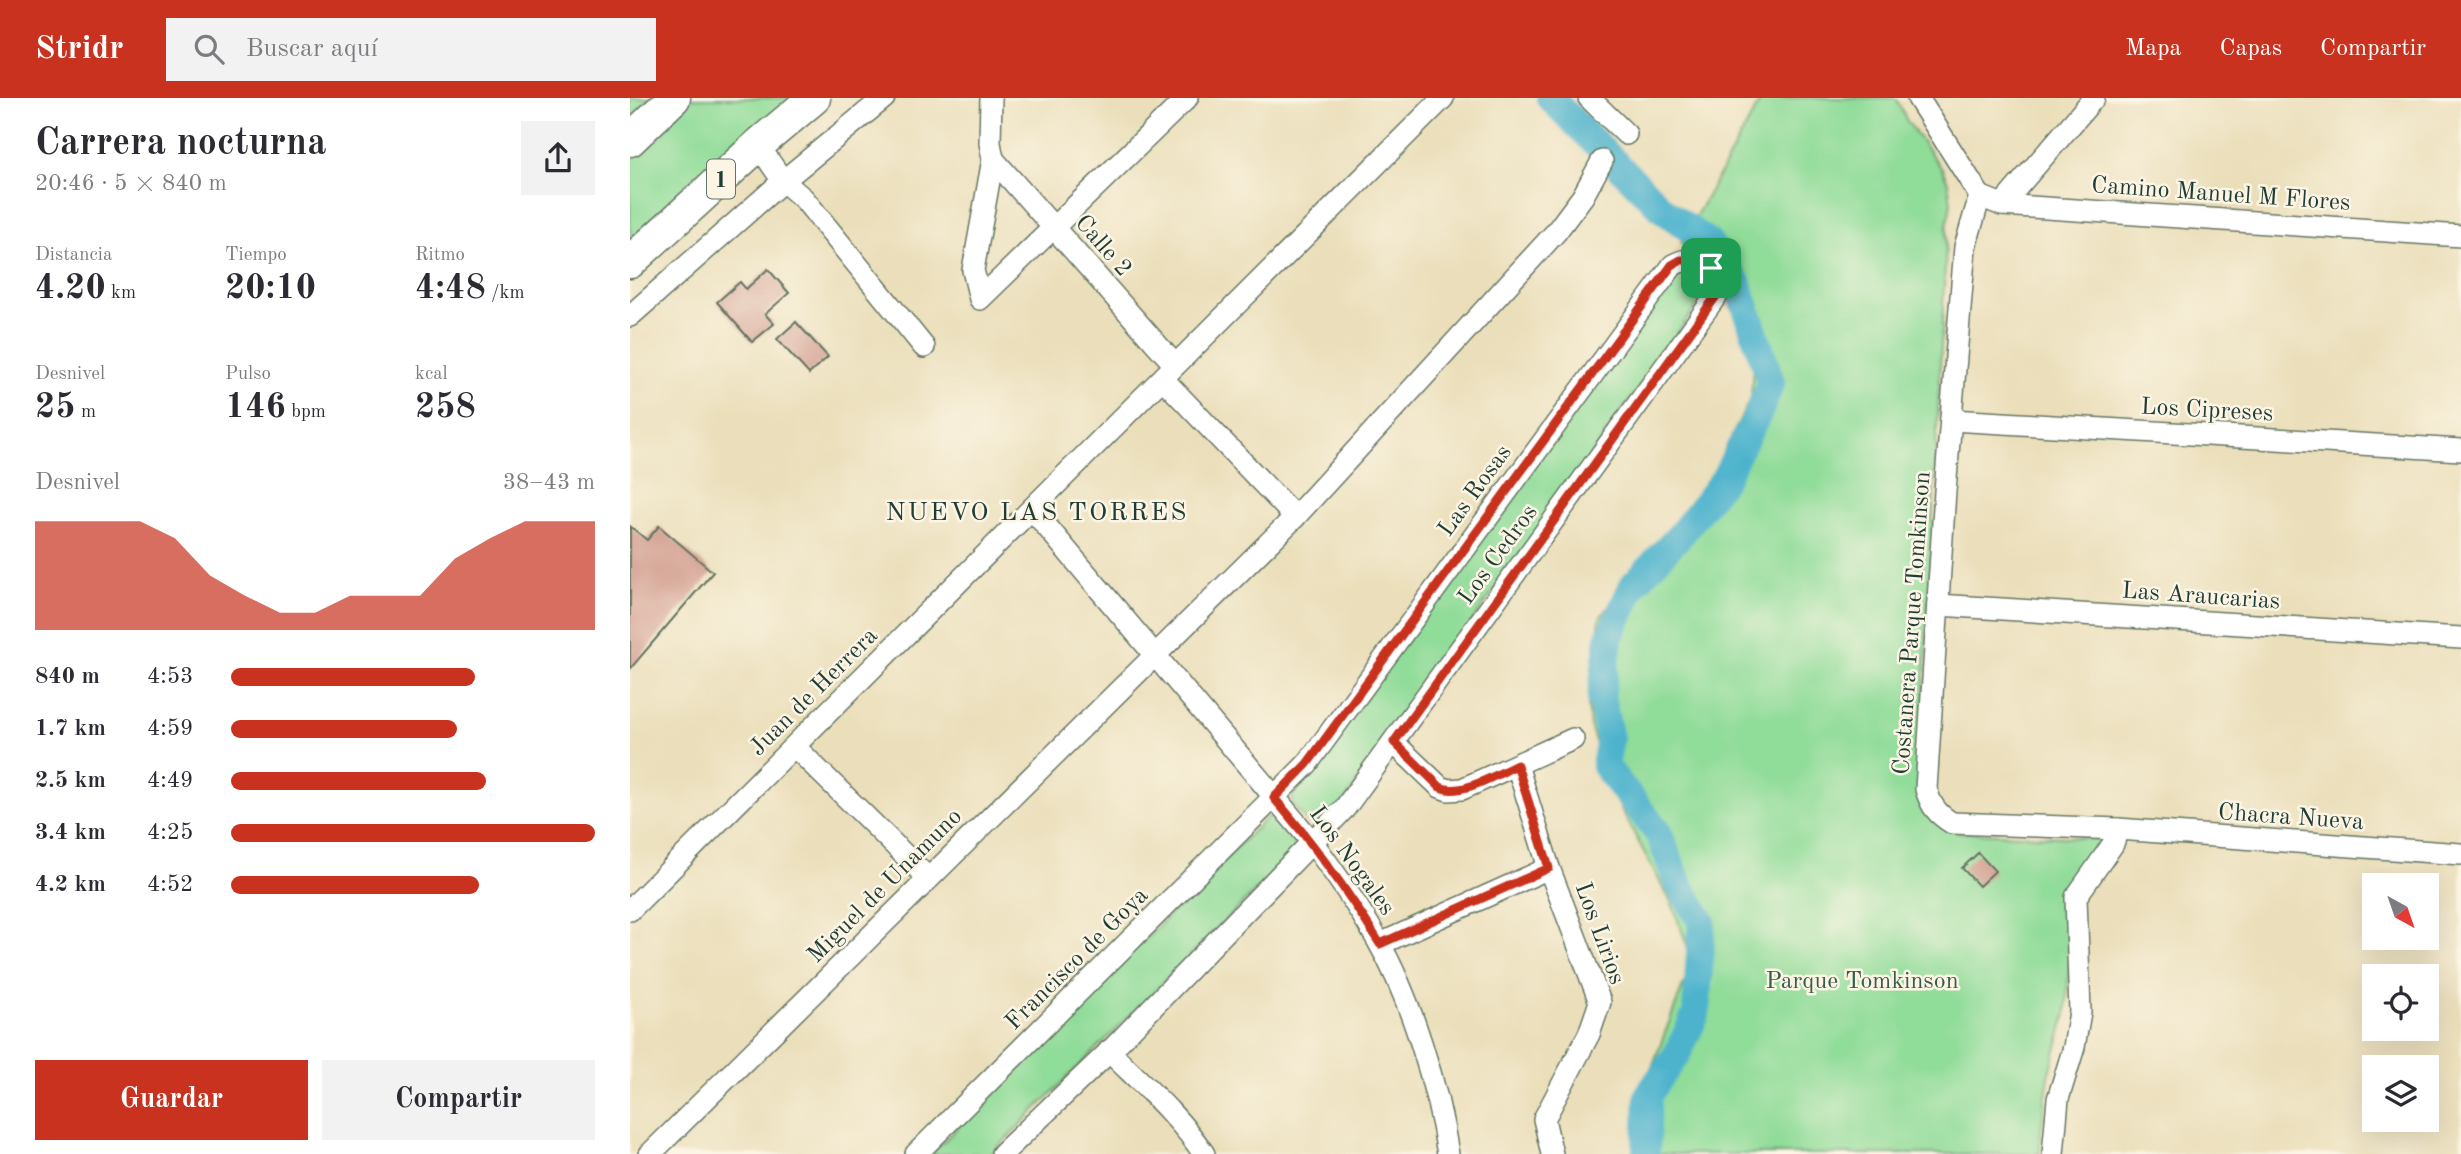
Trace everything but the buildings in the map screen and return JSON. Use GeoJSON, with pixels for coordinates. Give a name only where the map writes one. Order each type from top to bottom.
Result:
{"type":"FeatureCollection","features":[{"type":"Feature","properties":{"kind":"highway"},"geometry":{"type":"LineString","coordinates":[[630,140],[674,98]]}},
{"type":"Feature","properties":{"kind":"highway","name":"1"},"geometry":{"type":"LineString","coordinates":[[630,262],[758,145],[814,98]]}},
{"type":"Feature","properties":{"kind":"street"},"geometry":{"type":"LineString","coordinates":[[630,316],[783,181],[884,98]]}},
{"type":"Feature","properties":{"kind":"street"},"geometry":{"type":"LineString","coordinates":[[991,98],[990,132],[993,159],[973,270],[980,299],[1187,98]]}},
{"type":"Feature","properties":{"kind":"street","name":"Juan de Herrera"},"geometry":{"type":"LineString","coordinates":[[630,910],[1443,98]]}},
{"type":"Feature","properties":{"kind":"street"},"geometry":{"type":"LineString","coordinates":[[1589,98],[1626,134]]}},
{"type":"Feature","properties":{"kind":"street"},"geometry":{"type":"LineString","coordinates":[[1918,98],[1980,196]]}},
{"type":"Feature","properties":{"kind":"street"},"geometry":{"type":"LineString","coordinates":[[2002,205],[2094,98]]}},
{"type":"Feature","properties":{"kind":"street"},"geometry":{"type":"LineString","coordinates":[[758,145],[783,181],[804,199],[924,347]]}},
{"type":"Feature","properties":{"kind":"street","name":"Calle 2"},"geometry":{"type":"LineString","coordinates":[[993,159],[1054,228],[1169,372],[1295,517]]}},
{"type":"Feature","properties":{"kind":"street","name":"Miguel de Unamuno"},"geometry":{"type":"LineString","coordinates":[[650,1154],[1295,517],[1556,232],[1583,196],[1602,161]]}},
{"type":"Feature","properties":{"kind":"street","name":"Camino Manuel M Flores"},"geometry":{"type":"LineString","coordinates":[[1980,196],[2002,205],[2461,236]]}},
{"type":"Feature","properties":{"kind":"street","name":"Costanera Parque Tomkinson"},"geometry":{"type":"LineString","coordinates":[[1980,196],[1965,247],[1926,789],[1930,805],[1940,816],[1952,823],[2118,829]]}},
{"type":"Feature","properties":{"kind":"street","name":"Las Rosas"},"geometry":{"type":"LineString","coordinates":[[1274,798],[1307,764],[1672,265],[1681,260],[1690,260],[1711,268],[1716,275],[1719,292]]}},
{"type":"Feature","properties":{"kind":"street","name":"Los Cedros"},"geometry":{"type":"LineString","coordinates":[[1313,843],[1345,808],[1394,742],[1719,292]]}},
{"type":"Feature","properties":{"kind":"street","name":"Los Cipreses"},"geometry":{"type":"LineString","coordinates":[[1951,420],[2461,450]]}},
{"type":"Feature","properties":{"kind":"street","name":"Los Nogales"},"geometry":{"type":"LineString","coordinates":[[1032,509],[1313,843],[1354,901],[1380,944],[1414,1026],[1434,1085],[1448,1154]]}},
{"type":"Feature","properties":{"kind":"street","name":"Las Araucarias"},"geometry":{"type":"LineString","coordinates":[[1938,605],[2461,638]]}},
{"type":"Feature","properties":{"kind":"street"},"geometry":{"type":"LineString","coordinates":[[1394,742],[1440,787],[1448,790],[1462,789],[1573,739]]}},
{"type":"Feature","properties":{"kind":"street"},"geometry":{"type":"LineString","coordinates":[[794,747],[928,878]]}},
{"type":"Feature","properties":{"kind":"street","name":"Los Lirios"},"geometry":{"type":"LineString","coordinates":[[1517,765],[1549,868],[1600,1002],[1588,1034],[1544,1119],[1552,1154]]}},
{"type":"Feature","properties":{"kind":"street","name":"Francisco de Goya"},"geometry":{"type":"LineString","coordinates":[[916,1154],[1274,798]]}},
{"type":"Feature","properties":{"kind":"street"},"geometry":{"type":"LineString","coordinates":[[2053,1154],[2058,1099],[2074,1047],[2080,1012],[2076,897],[2113,844],[2118,829]]}},
{"type":"Feature","properties":{"kind":"street","name":"Chacra Nueva"},"geometry":{"type":"LineString","coordinates":[[2118,829],[2461,854]]}},
{"type":"Feature","properties":{"kind":"street"},"geometry":{"type":"LineString","coordinates":[[1002,1154],[1109,1051],[1313,843]]}},
{"type":"Feature","properties":{"kind":"street"},"geometry":{"type":"LineString","coordinates":[[1380,944],[1549,868]]}},
{"type":"Feature","properties":{"kind":"street"},"geometry":{"type":"LineString","coordinates":[[1109,1051],[1174,1115],[1204,1154]]}},
{"type":"Feature","properties":{"kind":"green space"},"geometry":{"type":"Polygon","coordinates":[[[630,98],[651,98],[630,119],[630,98]]]}},
{"type":"Feature","properties":{"kind":"green space"},"geometry":{"type":"Polygon","coordinates":[[[692,98],[802,98],[630,245],[630,158],[692,98]]]}},
{"type":"Feature","properties":{"kind":"green space","name":"Parque Tomkinson"},"geometry":{"type":"Polygon","coordinates":[[[1762,98],[1896,98],[1907,121],[1942,169],[1948,182],[1951,203],[1947,225],[1921,791],[1956,832],[2104,839],[2074,895],[2066,1014],[2049,1076],[2040,1154],[1638,1154],[1635,1112],[1689,970],[1688,948],[1672,904],[1613,794],[1591,729],[1588,707],[1600,618],[1635,568],[1707,486],[1751,397],[1753,369],[1739,324],[1722,285],[1696,255],[1681,243],[1762,98]]]}},
{"type":"Feature","properties":{"kind":"green space"},"geometry":{"type":"Polygon","coordinates":[[[1687,270],[1707,279],[1706,293],[1337,811],[1317,825],[1305,820],[1292,803],[1293,794],[1304,783],[1667,278],[1687,270]]]}},
{"type":"Feature","properties":{"kind":"green space"},"geometry":{"type":"Polygon","coordinates":[[[1274,814],[1298,840],[1297,849],[991,1154],[931,1154],[1264,820],[1274,814]]]}},
{"type":"Feature","properties":{"kind":"waterway"},"geometry":{"type":"LineString","coordinates":[[1550,98],[1663,210],[1710,244],[1738,284],[1771,382],[1759,412],[1724,479],[1682,533],[1633,585],[1609,638],[1601,697],[1610,739],[1605,766],[1659,834],[1679,885],[1702,922],[1696,1014],[1677,1054],[1648,1095],[1646,1154]]}},
{"type":"Feature","properties":{"kind":"district","name":"NUEVO LAS TORRES"},"geometry":{"type":"Point","coordinates":[1037,511]}},
{"type":"Feature","properties":{"kind":"route"},"geometry":{"type":"LineString","coordinates":[[1681,260],[1690,260],[1711,268],[1716,275],[1719,292],[1394,742],[1440,787],[1448,790],[1462,789],[1517,765],[1549,868],[1380,944],[1354,901],[1313,843],[1274,798],[1307,764],[1672,265],[1681,260]]}}]}
